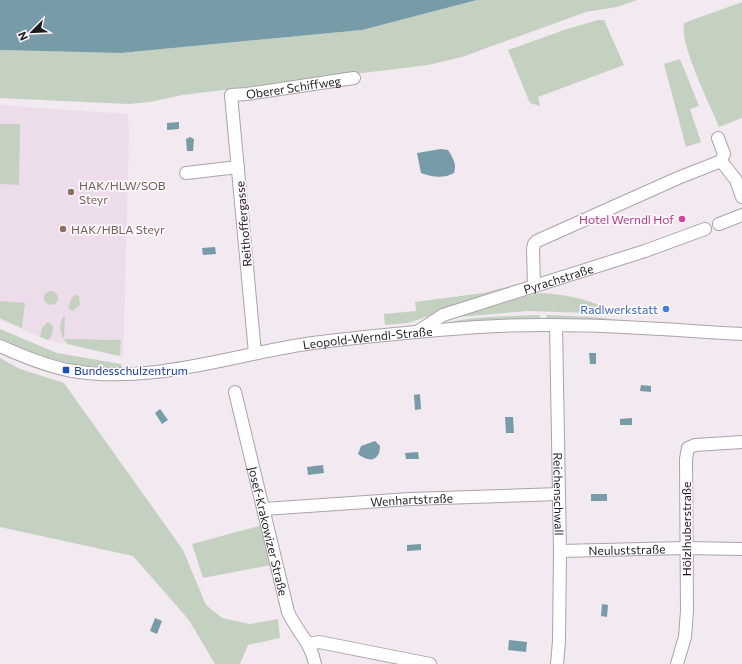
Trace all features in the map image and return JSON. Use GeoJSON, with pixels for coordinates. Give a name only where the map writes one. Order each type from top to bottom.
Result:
{"type":"FeatureCollection","features":[{"type":"Feature","properties":{"kind":"street","name":"Oberer Schiffweg"},"geometry":{"type":"LineString","coordinates":[[231,94],[247,94],[354,78]]}},
{"type":"Feature","properties":{"kind":"street","name":"Reithoffergasse"},"geometry":{"type":"LineString","coordinates":[[231,94],[256,354]]}},
{"type":"Feature","properties":{"kind":"street"},"geometry":{"type":"LineString","coordinates":[[534,285],[533,249],[534,244],[537,241],[721,160],[724,154],[718,138]]}},
{"type":"Feature","properties":{"kind":"street"},"geometry":{"type":"LineString","coordinates":[[721,160],[736,180],[742,197]]}},
{"type":"Feature","properties":{"kind":"street"},"geometry":{"type":"LineString","coordinates":[[186,173],[238,167]]}},
{"type":"Feature","properties":{"kind":"street"},"geometry":{"type":"LineString","coordinates":[[719,224],[742,215]]}},
{"type":"Feature","properties":{"kind":"street","name":"Pyrachstraße"},"geometry":{"type":"LineString","coordinates":[[414,334],[443,315],[645,251],[705,229]]}},
{"type":"Feature","properties":{"kind":"street","name":"Leopold-Werndl-Straße"},"geometry":{"type":"LineString","coordinates":[[0,346],[22,356],[66,370],[124,374],[162,372],[313,343],[477,327],[556,325],[742,334]]}},
{"type":"Feature","properties":{"kind":"street","name":"Reichenschwall"},"geometry":{"type":"LineString","coordinates":[[556,325],[560,551],[559,642],[557,664]]}},
{"type":"Feature","properties":{"kind":"street","name":"Josef-Krakowizer Straße"},"geometry":{"type":"LineString","coordinates":[[235,392],[288,612],[294,624],[309,644],[315,664]]}},
{"type":"Feature","properties":{"kind":"street","name":"Hölzlhuberstraße"},"geometry":{"type":"LineString","coordinates":[[678,664],[686,624],[686,459],[688,448],[695,445],[742,442]]}},
{"type":"Feature","properties":{"kind":"street","name":"Wenhartstraße"},"geometry":{"type":"LineString","coordinates":[[264,508],[410,498],[559,494]]}},
{"type":"Feature","properties":{"kind":"street","name":"Neuluststraße"},"geometry":{"type":"LineString","coordinates":[[560,551],[686,548],[742,549]]}},
{"type":"Feature","properties":{"kind":"street"},"geometry":{"type":"LineString","coordinates":[[309,644],[319,642],[430,664]]}},
{"type":"Feature","properties":{"kind":"shaded area","name":"HAK/HBLA Steyr"},"geometry":{"type":"Polygon","coordinates":[[[0,105],[128,114],[129,137],[123,357],[48,340],[0,320],[0,105]]]}},
{"type":"Feature","properties":{"kind":"green space"},"geometry":{"type":"Polygon","coordinates":[[[477,0],[637,0],[617,7],[586,12],[462,57],[428,65],[182,95],[150,102],[128,104],[0,98],[0,50],[121,53],[362,30],[477,0]]]}},
{"type":"Feature","properties":{"kind":"green space"},"geometry":{"type":"Polygon","coordinates":[[[742,2],[742,118],[719,127],[686,45],[684,23],[742,2]]]}},
{"type":"Feature","properties":{"kind":"green space"},"geometry":{"type":"Polygon","coordinates":[[[598,20],[604,20],[624,65],[538,97],[540,106],[530,103],[508,50],[567,29],[598,20]]]}},
{"type":"Feature","properties":{"kind":"green space"},"geometry":{"type":"Polygon","coordinates":[[[680,59],[699,106],[690,109],[701,142],[686,147],[664,64],[680,59]]]}},
{"type":"Feature","properties":{"kind":"green space"},"geometry":{"type":"Polygon","coordinates":[[[0,124],[20,124],[19,185],[0,184],[0,124]]]}},
{"type":"Feature","properties":{"kind":"green space"},"geometry":{"type":"Polygon","coordinates":[[[521,283],[506,290],[408,323],[385,325],[384,314],[416,311],[415,302],[483,293],[521,283]]]}},
{"type":"Feature","properties":{"kind":"green space"},"geometry":{"type":"Polygon","coordinates":[[[48,291],[54,291],[58,295],[58,301],[54,305],[48,305],[44,301],[44,295],[48,291]]]}},
{"type":"Feature","properties":{"kind":"green space"},"geometry":{"type":"Polygon","coordinates":[[[541,293],[581,299],[600,305],[619,314],[528,311],[450,318],[526,296],[541,293]]]}},
{"type":"Feature","properties":{"kind":"green space"},"geometry":{"type":"Polygon","coordinates":[[[75,295],[79,296],[80,305],[73,311],[68,308],[71,299],[75,295]]]}},
{"type":"Feature","properties":{"kind":"green space"},"geometry":{"type":"Polygon","coordinates":[[[0,301],[25,303],[22,328],[0,318],[0,301]]]}},
{"type":"Feature","properties":{"kind":"green space"},"geometry":{"type":"Polygon","coordinates":[[[65,315],[64,339],[61,334],[60,326],[65,315]]]}},
{"type":"Feature","properties":{"kind":"green space"},"geometry":{"type":"Polygon","coordinates":[[[539,315],[541,318],[444,325],[451,322],[475,318],[539,315]]]}},
{"type":"Feature","properties":{"kind":"green space"},"geometry":{"type":"Polygon","coordinates":[[[547,315],[593,317],[619,320],[546,318],[547,315]]]}},
{"type":"Feature","properties":{"kind":"green space"},"geometry":{"type":"Polygon","coordinates":[[[48,322],[53,326],[53,332],[48,340],[40,337],[42,328],[48,322]]]}},
{"type":"Feature","properties":{"kind":"green space"},"geometry":{"type":"Polygon","coordinates":[[[0,329],[57,353],[121,364],[122,369],[67,364],[38,357],[0,340],[0,329]]]}},
{"type":"Feature","properties":{"kind":"green space"},"geometry":{"type":"Polygon","coordinates":[[[64,339],[121,340],[120,354],[119,356],[68,344],[64,339]]]}},
{"type":"Feature","properties":{"kind":"green space"},"geometry":{"type":"Polygon","coordinates":[[[0,358],[20,369],[64,383],[183,550],[206,605],[222,618],[250,624],[278,619],[280,638],[248,645],[240,664],[215,664],[189,620],[133,556],[0,527],[0,358]]]}},
{"type":"Feature","properties":{"kind":"green space"},"geometry":{"type":"Polygon","coordinates":[[[262,525],[271,565],[203,578],[192,544],[262,525]]]}},
{"type":"Feature","properties":{"kind":"water"},"geometry":{"type":"Polygon","coordinates":[[[0,0],[477,0],[362,30],[121,53],[0,50],[0,0]]]}},
{"type":"Feature","properties":{"kind":"water"},"geometry":{"type":"Polygon","coordinates":[[[179,122],[179,129],[167,130],[167,123],[179,122]]]}},
{"type":"Feature","properties":{"kind":"water"},"geometry":{"type":"Polygon","coordinates":[[[190,137],[194,139],[193,151],[187,151],[186,139],[190,137]]]}},
{"type":"Feature","properties":{"kind":"water"},"geometry":{"type":"Polygon","coordinates":[[[441,149],[448,150],[454,161],[454,173],[438,177],[421,173],[417,153],[441,149]]]}},
{"type":"Feature","properties":{"kind":"water"},"geometry":{"type":"Polygon","coordinates":[[[215,247],[216,254],[203,255],[202,248],[215,247]]]}},
{"type":"Feature","properties":{"kind":"water"},"geometry":{"type":"Polygon","coordinates":[[[589,353],[596,353],[596,364],[590,364],[589,353]]]}},
{"type":"Feature","properties":{"kind":"water"},"geometry":{"type":"Polygon","coordinates":[[[641,385],[651,386],[651,392],[640,391],[641,385]]]}},
{"type":"Feature","properties":{"kind":"water"},"geometry":{"type":"Polygon","coordinates":[[[420,394],[421,409],[415,410],[414,395],[420,394]]]}},
{"type":"Feature","properties":{"kind":"water"},"geometry":{"type":"Polygon","coordinates":[[[160,409],[168,420],[162,424],[155,413],[160,409]]]}},
{"type":"Feature","properties":{"kind":"water"},"geometry":{"type":"Polygon","coordinates":[[[505,417],[513,417],[514,433],[506,433],[505,417]]]}},
{"type":"Feature","properties":{"kind":"water"},"geometry":{"type":"Polygon","coordinates":[[[632,418],[632,425],[620,425],[620,419],[632,418]]]}},
{"type":"Feature","properties":{"kind":"water"},"geometry":{"type":"Polygon","coordinates":[[[375,441],[380,446],[380,451],[376,457],[373,459],[366,459],[358,454],[361,446],[375,441]]]}},
{"type":"Feature","properties":{"kind":"water"},"geometry":{"type":"Polygon","coordinates":[[[418,452],[419,459],[406,459],[405,453],[418,452]]]}},
{"type":"Feature","properties":{"kind":"water"},"geometry":{"type":"Polygon","coordinates":[[[323,465],[324,473],[308,475],[307,467],[323,465]]]}},
{"type":"Feature","properties":{"kind":"water"},"geometry":{"type":"Polygon","coordinates":[[[591,494],[607,494],[607,501],[591,501],[591,494]]]}},
{"type":"Feature","properties":{"kind":"water"},"geometry":{"type":"Polygon","coordinates":[[[421,544],[421,550],[407,551],[407,545],[421,544]]]}},
{"type":"Feature","properties":{"kind":"water"},"geometry":{"type":"Polygon","coordinates":[[[602,604],[608,605],[607,617],[601,616],[602,604]]]}},
{"type":"Feature","properties":{"kind":"water"},"geometry":{"type":"Polygon","coordinates":[[[155,618],[162,621],[157,634],[150,631],[155,618]]]}},
{"type":"Feature","properties":{"kind":"water"},"geometry":{"type":"Polygon","coordinates":[[[509,640],[527,642],[526,652],[508,650],[509,640]]]}},
{"type":"Feature","properties":{"kind":"place","name":"HAK/HLW/SOB Steyr"},"geometry":{"type":"Point","coordinates":[71,192]}},
{"type":"Feature","properties":{"kind":"place","name":"Hotel Werndl Hof"},"geometry":{"type":"Point","coordinates":[682,219]}},
{"type":"Feature","properties":{"kind":"place","name":"HAK/HBLA Steyr"},"geometry":{"type":"Point","coordinates":[63,229]}},
{"type":"Feature","properties":{"kind":"place","name":"Radlwerkstatt"},"geometry":{"type":"Point","coordinates":[666,309]}},
{"type":"Feature","properties":{"kind":"place","name":"Bundesschulzentrum"},"geometry":{"type":"Point","coordinates":[66,370]}}]}
